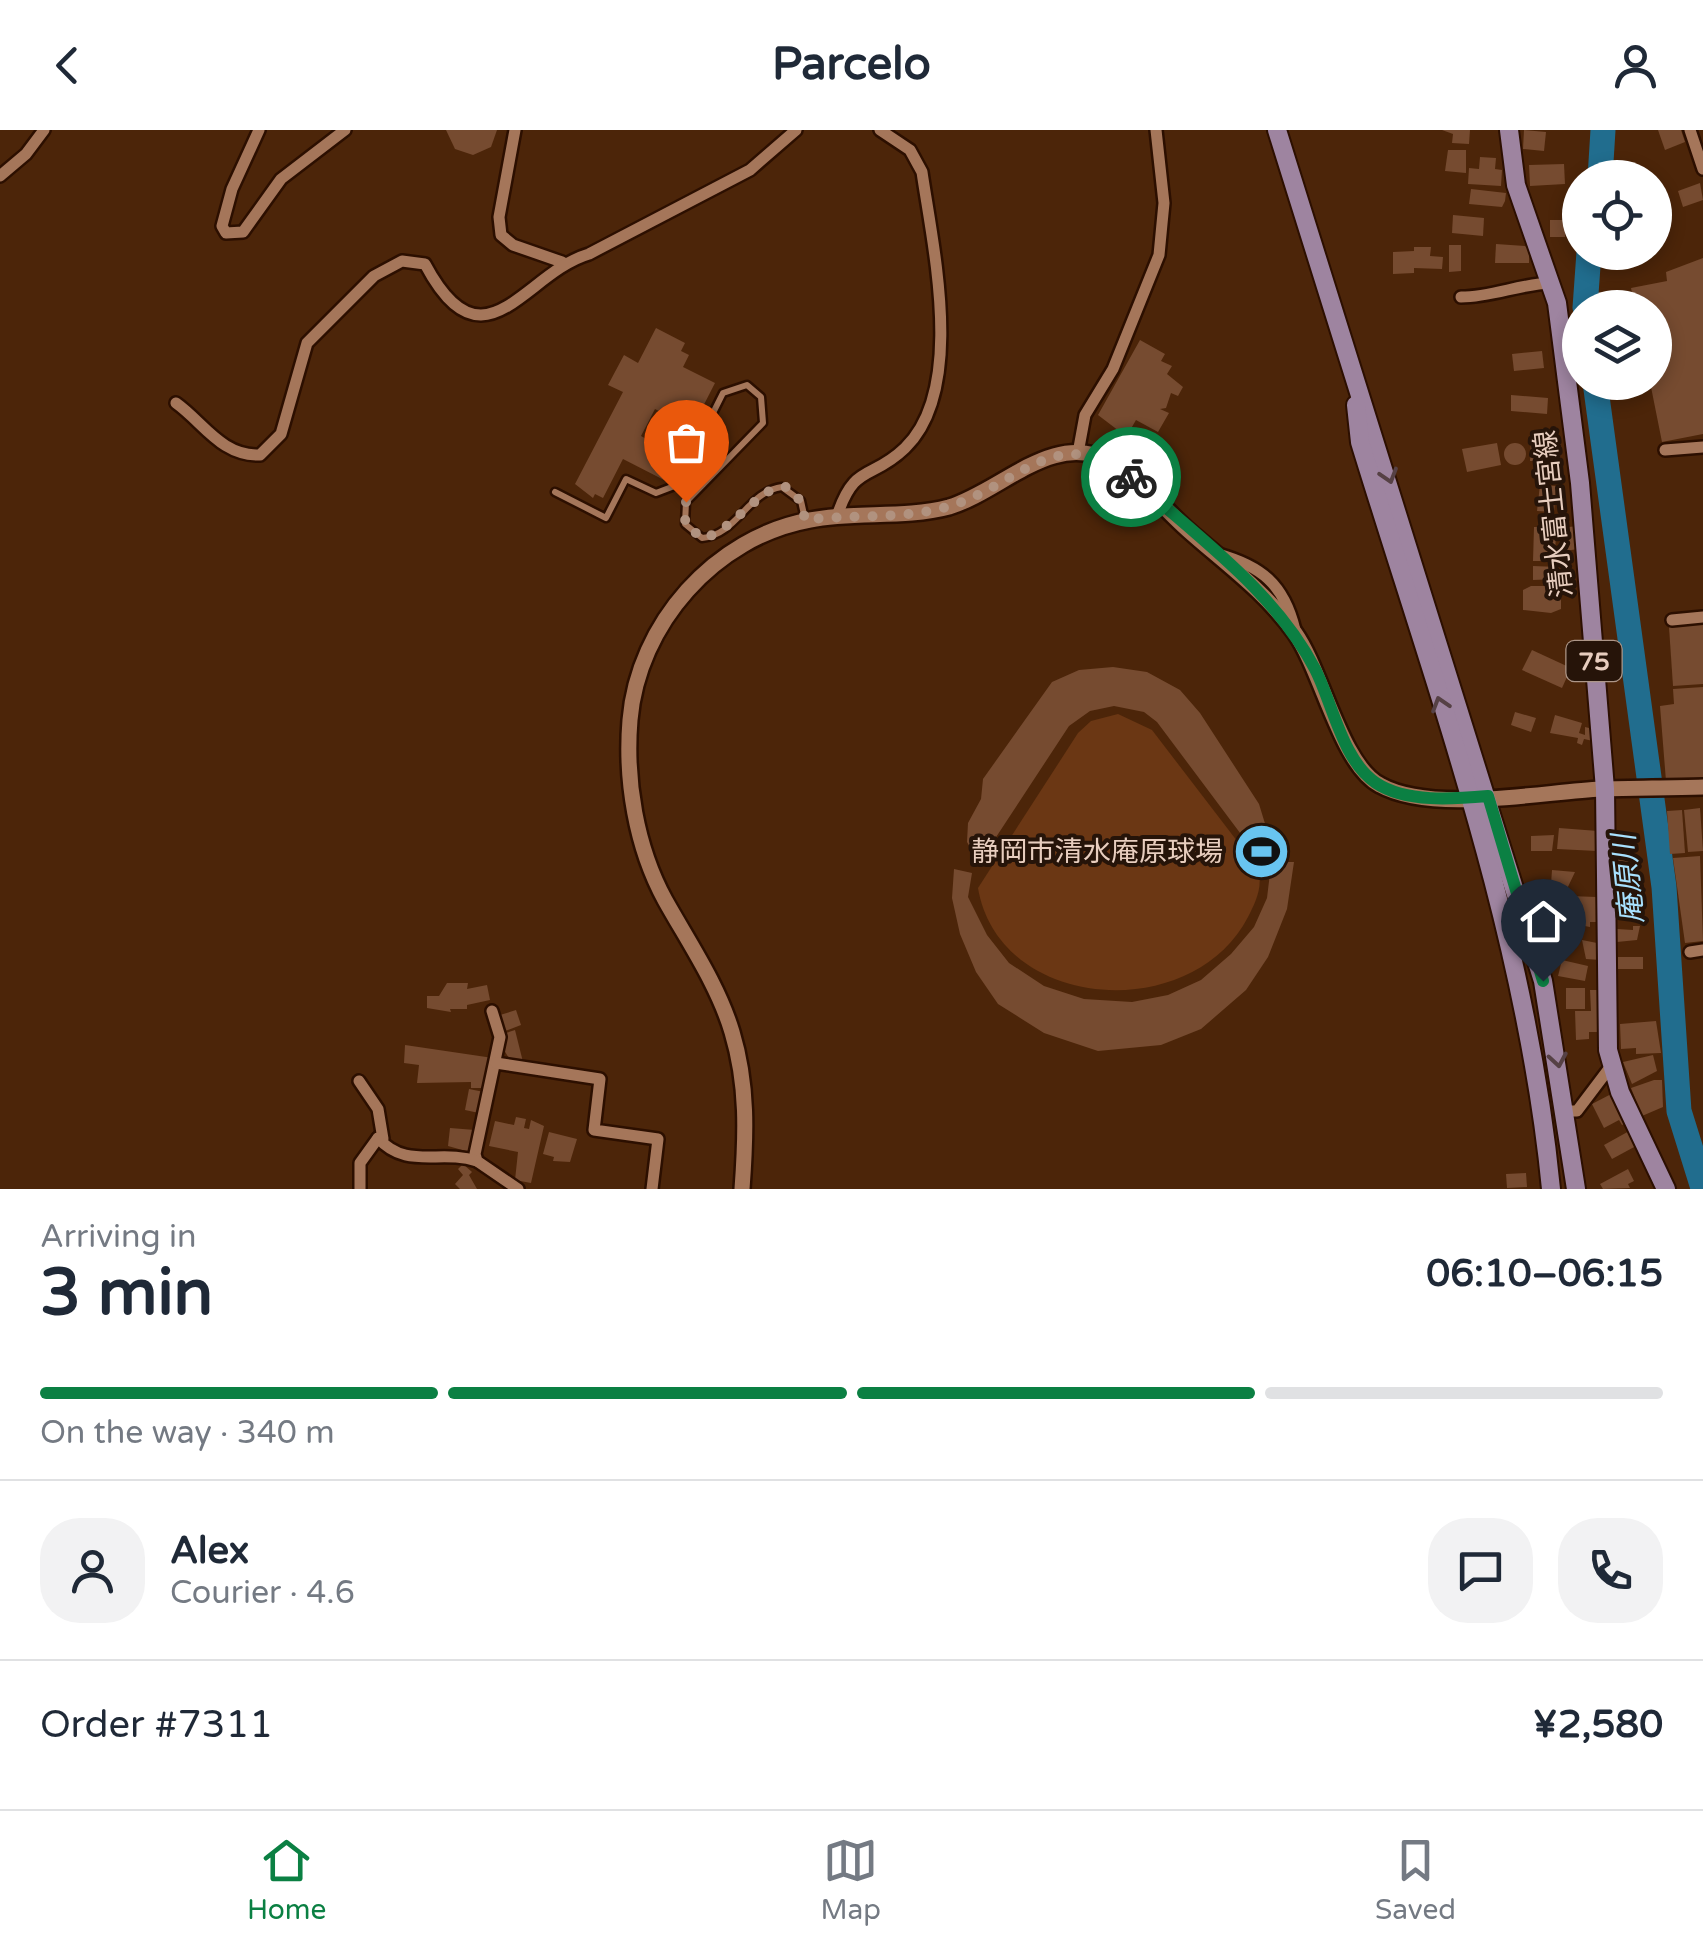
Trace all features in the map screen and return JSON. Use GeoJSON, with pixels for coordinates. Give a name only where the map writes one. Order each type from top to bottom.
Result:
{"type":"FeatureCollection","features":[{"type":"Feature","properties":{"kind":"main road"},"geometry":{"type":"LineString","coordinates":[[1278,130],[1354,385],[1377,438],[1543,981],[1576,1189]]}},
{"type":"Feature","properties":{"kind":"main road","name":"清水富士宮線"},"geometry":{"type":"LineString","coordinates":[[1508,130],[1516,185],[1551,283],[1580,483],[1605,789],[1611,1066],[1666,1189]]}},
{"type":"Feature","properties":{"kind":"main road"},"geometry":{"type":"LineString","coordinates":[[1354,385],[1360,442],[1491,866],[1519,986],[1551,1189]]}},
{"type":"Feature","properties":{"kind":"street"},"geometry":{"type":"LineString","coordinates":[[0,176],[26,154],[44,130]]}},
{"type":"Feature","properties":{"kind":"street"},"geometry":{"type":"LineString","coordinates":[[259,130],[232,189],[222,226],[226,233],[242,232],[281,179],[344,130]]}},
{"type":"Feature","properties":{"kind":"street"},"geometry":{"type":"LineString","coordinates":[[514,130],[499,217],[501,234],[514,245],[562,262]]}},
{"type":"Feature","properties":{"kind":"street"},"geometry":{"type":"LineString","coordinates":[[176,403],[218,443],[245,456],[260,455],[281,434],[308,342],[374,276],[402,262],[425,264],[441,294],[477,314],[497,314],[528,295],[562,262],[589,254],[750,170],[796,130]]}},
{"type":"Feature","properties":{"kind":"street"},"geometry":{"type":"LineString","coordinates":[[837,516],[847,485],[904,448],[920,428],[936,393],[943,355],[922,172],[910,150],[880,130]]}},
{"type":"Feature","properties":{"kind":"street"},"geometry":{"type":"LineString","coordinates":[[1078,453],[1085,415],[1113,369],[1159,255],[1164,203],[1156,130]]}},
{"type":"Feature","properties":{"kind":"street"},"geometry":{"type":"LineString","coordinates":[[1690,130],[1703,170]]}},
{"type":"Feature","properties":{"kind":"street"},"geometry":{"type":"LineString","coordinates":[[1461,296],[1490,297],[1515,286],[1551,283]]}},
{"type":"Feature","properties":{"kind":"street"},"geometry":{"type":"LineString","coordinates":[[1665,450],[1703,447]]}},
{"type":"Feature","properties":{"kind":"street"},"geometry":{"type":"LineString","coordinates":[[742,1189],[746,1107],[737,1052],[717,991],[663,896],[642,842],[631,785],[630,719],[645,656],[683,594],[732,552],[805,520],[950,506],[1040,460],[1078,453],[1114,463],[1266,599],[1296,634],[1356,763],[1373,781],[1410,796],[1469,798],[1703,787]]}},
{"type":"Feature","properties":{"kind":"street"},"geometry":{"type":"LineString","coordinates":[[1672,620],[1703,616]]}},
{"type":"Feature","properties":{"kind":"street"},"geometry":{"type":"LineString","coordinates":[[477,1162],[484,1096],[500,1037],[492,1011]]}},
{"type":"Feature","properties":{"kind":"street"},"geometry":{"type":"LineString","coordinates":[[496,1063],[600,1079],[594,1130],[658,1139],[652,1189]]}},
{"type":"Feature","properties":{"kind":"street"},"geometry":{"type":"LineString","coordinates":[[1566,1111],[1578,1110],[1611,1066]]}},
{"type":"Feature","properties":{"kind":"street"},"geometry":{"type":"LineString","coordinates":[[359,1081],[378,1109],[383,1139],[378,1138]]}},
{"type":"Feature","properties":{"kind":"street"},"geometry":{"type":"LineString","coordinates":[[378,1138],[396,1155],[409,1158],[445,1154],[477,1162],[518,1189]]}},
{"type":"Feature","properties":{"kind":"street"},"geometry":{"type":"LineString","coordinates":[[360,1189],[360,1164],[378,1138]]}},
{"type":"Feature","properties":{"kind":"lane"},"geometry":{"type":"LineString","coordinates":[[555,492],[606,518],[626,479],[656,493],[677,484],[723,392],[747,386],[762,397],[762,423],[686,502],[685,524],[702,538],[716,537],[768,488],[782,486],[802,501],[805,520]]}},
{"type":"Feature","properties":{"kind":"shaded area"},"geometry":{"type":"Polygon","coordinates":[[[1118,714],[1152,730],[1257,867],[1259,887],[1248,917],[1221,952],[1185,975],[1143,988],[1100,989],[1058,980],[1021,960],[993,929],[978,888],[1078,733],[1091,721],[1118,714]]]}},
{"type":"Feature","properties":{"kind":"building"},"geometry":{"type":"Polygon","coordinates":[[[446,130],[497,130],[491,147],[473,155],[455,149],[446,130]]]}},
{"type":"Feature","properties":{"kind":"building"},"geometry":{"type":"Polygon","coordinates":[[[1442,130],[1470,130],[1469,144],[1452,143],[1453,134],[1442,130]]]}},
{"type":"Feature","properties":{"kind":"building"},"geometry":{"type":"Polygon","coordinates":[[[1524,130],[1546,132],[1544,151],[1523,149],[1524,130]]]}},
{"type":"Feature","properties":{"kind":"building"},"geometry":{"type":"Polygon","coordinates":[[[1658,130],[1681,130],[1685,142],[1665,150],[1658,130]]]}},
{"type":"Feature","properties":{"kind":"building"},"geometry":{"type":"Polygon","coordinates":[[[1448,150],[1466,150],[1466,173],[1445,171],[1448,150]]]}},
{"type":"Feature","properties":{"kind":"building"},"geometry":{"type":"Polygon","coordinates":[[[1480,157],[1496,158],[1495,169],[1502,170],[1501,186],[1468,184],[1469,168],[1479,169],[1480,157]]]}},
{"type":"Feature","properties":{"kind":"building"},"geometry":{"type":"Polygon","coordinates":[[[1562,164],[1562,184],[1530,186],[1529,165],[1562,164]]]}},
{"type":"Feature","properties":{"kind":"building"},"geometry":{"type":"Polygon","coordinates":[[[1700,183],[1703,200],[1683,207],[1678,191],[1700,183]]]}},
{"type":"Feature","properties":{"kind":"building"},"geometry":{"type":"Polygon","coordinates":[[[1471,189],[1506,193],[1505,201],[1502,207],[1469,204],[1471,189]]]}},
{"type":"Feature","properties":{"kind":"building"},"geometry":{"type":"Polygon","coordinates":[[[1453,215],[1484,218],[1483,236],[1452,233],[1453,215]]]}},
{"type":"Feature","properties":{"kind":"building"},"geometry":{"type":"Polygon","coordinates":[[[1550,220],[1562,220],[1562,237],[1550,237],[1550,220]]]}},
{"type":"Feature","properties":{"kind":"building"},"geometry":{"type":"Polygon","coordinates":[[[1496,244],[1525,246],[1529,249],[1529,263],[1495,263],[1496,244]]]}},
{"type":"Feature","properties":{"kind":"building"},"geometry":{"type":"Polygon","coordinates":[[[1449,245],[1461,245],[1461,271],[1449,272],[1449,245]]]}},
{"type":"Feature","properties":{"kind":"building"},"geometry":{"type":"Polygon","coordinates":[[[1414,247],[1431,247],[1430,256],[1443,257],[1442,269],[1414,268],[1414,273],[1393,274],[1393,252],[1414,251],[1414,247]]]}},
{"type":"Feature","properties":{"kind":"building"},"geometry":{"type":"Polygon","coordinates":[[[1703,258],[1703,434],[1662,442],[1654,400],[1672,400],[1672,290],[1631,288],[1667,281],[1666,272],[1703,258]]]}},
{"type":"Feature","properties":{"kind":"building"},"geometry":{"type":"Polygon","coordinates":[[[656,328],[685,343],[681,351],[689,355],[683,367],[715,383],[692,428],[655,409],[641,436],[677,456],[664,480],[623,459],[603,498],[595,494],[593,498],[575,484],[623,392],[608,385],[624,355],[638,363],[656,328]]]}},
{"type":"Feature","properties":{"kind":"building"},"geometry":{"type":"Polygon","coordinates":[[[1140,340],[1165,354],[1161,361],[1172,366],[1167,374],[1183,387],[1178,396],[1171,393],[1166,408],[1160,409],[1169,413],[1158,432],[1136,420],[1129,432],[1119,431],[1098,415],[1140,340]]]}},
{"type":"Feature","properties":{"kind":"building"},"geometry":{"type":"Polygon","coordinates":[[[1542,351],[1544,368],[1514,371],[1512,354],[1542,351]]]}},
{"type":"Feature","properties":{"kind":"building"},"geometry":{"type":"Polygon","coordinates":[[[1511,395],[1548,398],[1547,414],[1511,411],[1511,395]]]}},
{"type":"Feature","properties":{"kind":"building"},"geometry":{"type":"Polygon","coordinates":[[[1541,437],[1561,441],[1560,461],[1530,461],[1531,440],[1541,437]]]}},
{"type":"Feature","properties":{"kind":"building"},"geometry":{"type":"Polygon","coordinates":[[[1497,443],[1501,465],[1467,472],[1462,449],[1497,443]]]}},
{"type":"Feature","properties":{"kind":"building"},"geometry":{"type":"Polygon","coordinates":[[[1511,443],[1519,443],[1526,454],[1519,465],[1511,465],[1504,458],[1504,450],[1511,443]]]}},
{"type":"Feature","properties":{"kind":"building"},"geometry":{"type":"Polygon","coordinates":[[[1540,485],[1556,486],[1554,512],[1537,511],[1540,485]]]}},
{"type":"Feature","properties":{"kind":"building"},"geometry":{"type":"Polygon","coordinates":[[[1577,526],[1579,549],[1563,551],[1561,528],[1577,526]]]}},
{"type":"Feature","properties":{"kind":"building"},"geometry":{"type":"Polygon","coordinates":[[[1534,527],[1556,527],[1555,561],[1533,561],[1534,527]]]}},
{"type":"Feature","properties":{"kind":"building"},"geometry":{"type":"Polygon","coordinates":[[[1533,566],[1558,567],[1558,579],[1533,580],[1533,566]]]}},
{"type":"Feature","properties":{"kind":"building"},"geometry":{"type":"Polygon","coordinates":[[[1555,586],[1555,593],[1561,593],[1561,609],[1551,613],[1523,610],[1523,590],[1555,586]]]}},
{"type":"Feature","properties":{"kind":"building"},"geometry":{"type":"Polygon","coordinates":[[[1703,624],[1703,684],[1673,686],[1669,627],[1703,624]]]}},
{"type":"Feature","properties":{"kind":"building"},"geometry":{"type":"Polygon","coordinates":[[[1532,650],[1571,668],[1562,688],[1522,670],[1532,650]]]}},
{"type":"Feature","properties":{"kind":"building","name":"静岡市清水庵原球場"},"geometry":{"type":"Polygon","coordinates":[[[1113,667],[1147,672],[1180,690],[1200,713],[1259,804],[1270,840],[1270,862],[1294,862],[1287,909],[1268,957],[1246,990],[1201,1029],[1161,1045],[1098,1051],[1044,1033],[998,1004],[976,972],[960,934],[952,898],[954,869],[972,873],[968,897],[987,935],[1009,963],[1044,986],[1084,999],[1132,1002],[1168,995],[1201,980],[1231,954],[1254,927],[1267,898],[1270,873],[1157,722],[1144,712],[1114,706],[1090,711],[1069,726],[979,863],[967,842],[968,823],[981,799],[983,779],[1052,682],[1079,670],[1113,667]]]}},
{"type":"Feature","properties":{"kind":"building"},"geometry":{"type":"Polygon","coordinates":[[[1703,687],[1703,779],[1666,781],[1660,706],[1674,704],[1673,689],[1703,687]]]}},
{"type":"Feature","properties":{"kind":"building"},"geometry":{"type":"Polygon","coordinates":[[[1515,712],[1536,718],[1531,732],[1511,725],[1515,712]]]}},
{"type":"Feature","properties":{"kind":"building"},"geometry":{"type":"Polygon","coordinates":[[[1555,715],[1582,723],[1579,733],[1585,735],[1585,727],[1593,729],[1593,741],[1584,739],[1582,745],[1577,743],[1578,738],[1550,733],[1555,715]]]}},
{"type":"Feature","properties":{"kind":"building"},"geometry":{"type":"Polygon","coordinates":[[[1700,808],[1703,851],[1688,852],[1684,810],[1700,808]]]}},
{"type":"Feature","properties":{"kind":"building"},"geometry":{"type":"Polygon","coordinates":[[[1682,810],[1685,853],[1670,854],[1667,811],[1682,810]]]}},
{"type":"Feature","properties":{"kind":"building"},"geometry":{"type":"Polygon","coordinates":[[[1559,828],[1598,831],[1597,851],[1557,849],[1559,828]]]}},
{"type":"Feature","properties":{"kind":"building"},"geometry":{"type":"Polygon","coordinates":[[[1554,835],[1552,851],[1531,851],[1531,836],[1554,835]]]}},
{"type":"Feature","properties":{"kind":"building"},"geometry":{"type":"Polygon","coordinates":[[[1626,855],[1637,882],[1631,882],[1632,896],[1639,896],[1639,907],[1618,908],[1616,856],[1626,855]]]}},
{"type":"Feature","properties":{"kind":"building"},"geometry":{"type":"Polygon","coordinates":[[[1700,856],[1703,941],[1685,943],[1673,858],[1700,856]]]}},
{"type":"Feature","properties":{"kind":"building"},"geometry":{"type":"Polygon","coordinates":[[[1552,870],[1575,872],[1566,891],[1556,890],[1556,884],[1551,884],[1552,870]]]}},
{"type":"Feature","properties":{"kind":"building"},"geometry":{"type":"Polygon","coordinates":[[[1569,896],[1597,897],[1596,922],[1590,922],[1590,927],[1568,923],[1569,896]]]}},
{"type":"Feature","properties":{"kind":"building"},"geometry":{"type":"Polygon","coordinates":[[[1633,926],[1640,926],[1637,940],[1617,942],[1617,929],[1633,930],[1633,926]]]}},
{"type":"Feature","properties":{"kind":"building"},"geometry":{"type":"Polygon","coordinates":[[[1582,940],[1602,944],[1601,960],[1586,959],[1582,940]]]}},
{"type":"Feature","properties":{"kind":"building"},"geometry":{"type":"Polygon","coordinates":[[[1618,957],[1643,957],[1643,969],[1618,969],[1618,957]]]}},
{"type":"Feature","properties":{"kind":"building"},"geometry":{"type":"Polygon","coordinates":[[[1562,960],[1588,966],[1585,981],[1558,976],[1562,960]]]}},
{"type":"Feature","properties":{"kind":"building"},"geometry":{"type":"Polygon","coordinates":[[[447,983],[468,983],[467,989],[487,985],[490,1000],[467,1005],[467,1009],[450,1009],[451,1012],[427,1008],[427,996],[439,996],[447,983]]]}},
{"type":"Feature","properties":{"kind":"building"},"geometry":{"type":"Polygon","coordinates":[[[1566,988],[1585,988],[1585,1009],[1566,1009],[1566,988]]]}},
{"type":"Feature","properties":{"kind":"building"},"geometry":{"type":"Polygon","coordinates":[[[1590,990],[1605,990],[1605,1032],[1589,1032],[1589,1039],[1576,1040],[1575,1011],[1591,1011],[1590,990]]]}},
{"type":"Feature","properties":{"kind":"building"},"geometry":{"type":"Polygon","coordinates":[[[516,1010],[521,1025],[505,1031],[500,1015],[516,1010]]]}},
{"type":"Feature","properties":{"kind":"building"},"geometry":{"type":"Polygon","coordinates":[[[1656,1021],[1661,1053],[1636,1054],[1636,1048],[1621,1049],[1620,1024],[1656,1021]]]}},
{"type":"Feature","properties":{"kind":"building"},"geometry":{"type":"Polygon","coordinates":[[[515,1030],[523,1062],[513,1065],[501,1045],[506,1043],[503,1034],[515,1030]]]}},
{"type":"Feature","properties":{"kind":"building"},"geometry":{"type":"Polygon","coordinates":[[[405,1045],[493,1058],[485,1088],[471,1088],[471,1082],[417,1083],[419,1065],[404,1063],[405,1045]]]}},
{"type":"Feature","properties":{"kind":"building"},"geometry":{"type":"Polygon","coordinates":[[[1653,1055],[1657,1071],[1632,1084],[1623,1062],[1653,1055]]]}},
{"type":"Feature","properties":{"kind":"building"},"geometry":{"type":"Polygon","coordinates":[[[1662,1080],[1663,1107],[1642,1116],[1631,1088],[1662,1080]]]}},
{"type":"Feature","properties":{"kind":"building"},"geometry":{"type":"Polygon","coordinates":[[[469,1089],[484,1092],[479,1113],[465,1110],[469,1089]]]}},
{"type":"Feature","properties":{"kind":"building"},"geometry":{"type":"Polygon","coordinates":[[[1615,1092],[1629,1122],[1622,1125],[1619,1120],[1604,1128],[1592,1104],[1615,1092]]]}},
{"type":"Feature","properties":{"kind":"building"},"geometry":{"type":"Polygon","coordinates":[[[516,1117],[526,1119],[524,1128],[529,1129],[531,1120],[544,1126],[531,1183],[515,1180],[518,1152],[489,1146],[495,1121],[514,1125],[516,1117]]]}},
{"type":"Feature","properties":{"kind":"building"},"geometry":{"type":"Polygon","coordinates":[[[450,1128],[475,1130],[473,1153],[448,1146],[450,1128]]]}},
{"type":"Feature","properties":{"kind":"building"},"geometry":{"type":"Polygon","coordinates":[[[1631,1130],[1636,1146],[1612,1159],[1604,1145],[1631,1130]]]}},
{"type":"Feature","properties":{"kind":"building"},"geometry":{"type":"Polygon","coordinates":[[[549,1132],[577,1139],[570,1162],[553,1161],[554,1157],[543,1154],[549,1132]]]}},
{"type":"Feature","properties":{"kind":"building"},"geometry":{"type":"Polygon","coordinates":[[[463,1164],[472,1172],[469,1175],[477,1189],[460,1189],[455,1184],[463,1175],[458,1169],[463,1164]]]}},
{"type":"Feature","properties":{"kind":"building"},"geometry":{"type":"Polygon","coordinates":[[[1628,1169],[1634,1181],[1628,1184],[1630,1188],[1603,1189],[1600,1184],[1628,1169]]]}},
{"type":"Feature","properties":{"kind":"building"},"geometry":{"type":"Polygon","coordinates":[[[1526,1173],[1527,1187],[1507,1188],[1506,1174],[1526,1173]]]}},
{"type":"Feature","properties":{"kind":"waterway","name":"庵原川"},"geometry":{"type":"LineString","coordinates":[[1601,160],[1603,130]]}},
{"type":"Feature","properties":{"kind":"waterway","name":"庵原川"},"geometry":{"type":"LineString","coordinates":[[1586,290],[1588,270]]}},
{"type":"Feature","properties":{"kind":"waterway","name":"庵原川"},"geometry":{"type":"LineString","coordinates":[[1597,400],[1664,887],[1679,1111],[1703,1188]]}},
{"type":"Feature","properties":{"kind":"way so far"},"geometry":{"type":"LineString","coordinates":[[686,502],[685,524],[702,538],[716,537],[768,488],[782,486],[802,501],[805,520],[921,512],[950,506],[987,491],[1040,460],[1060,454],[1094,454],[1131,477]]}},
{"type":"Feature","properties":{"kind":"place","name":"静岡市清水庵原球場"},"geometry":{"type":"Point","coordinates":[1262,851]}},
{"type":"Feature","properties":{"kind":"route"},"geometry":{"type":"LineString","coordinates":[[1131,477],[1242,576],[1296,634],[1324,687],[1356,763],[1373,781],[1410,796],[1488,796],[1543,981]]}}]}
